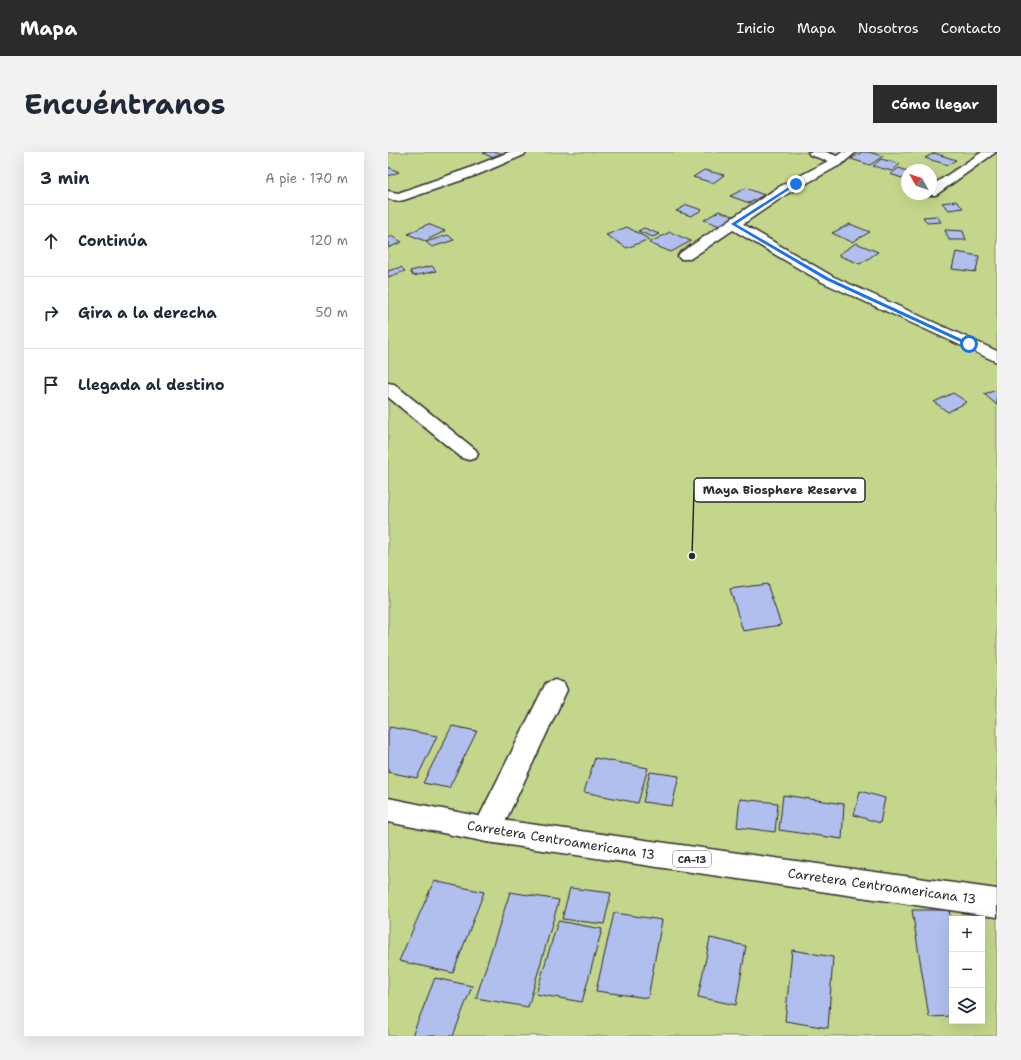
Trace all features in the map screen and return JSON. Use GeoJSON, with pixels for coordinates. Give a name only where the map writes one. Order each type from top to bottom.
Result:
{"type":"FeatureCollection","features":[{"type":"Feature","properties":{"kind":"main road"},"geometry":{"type":"LineString","coordinates":[[388,195],[398,197],[472,172],[520,152]]}},
{"type":"Feature","properties":{"kind":"main road"},"geometry":{"type":"LineString","coordinates":[[814,152],[838,161]]}},
{"type":"Feature","properties":{"kind":"main road"},"geometry":{"type":"LineString","coordinates":[[685,256],[782,191],[838,161],[850,152]]}},
{"type":"Feature","properties":{"kind":"main road"},"geometry":{"type":"LineString","coordinates":[[937,188],[990,152]]}},
{"type":"Feature","properties":{"kind":"main road"},"geometry":{"type":"LineString","coordinates":[[733,224],[827,279],[997,357]]}},
{"type":"Feature","properties":{"kind":"main road"},"geometry":{"type":"LineString","coordinates":[[388,388],[469,454]]}},
{"type":"Feature","properties":{"kind":"main road"},"geometry":{"type":"LineString","coordinates":[[487,830],[555,690]]}},
{"type":"Feature","properties":{"kind":"main road","name":"Carretera Centroamericana 13"},"geometry":{"type":"LineString","coordinates":[[388,810],[487,830],[997,903]]}},
{"type":"Feature","properties":{"kind":"green space"},"geometry":{"type":"Polygon","coordinates":[[[388,152],[997,152],[997,1036],[388,1036],[388,152]]]}},
{"type":"Feature","properties":{"kind":"building"},"geometry":{"type":"Polygon","coordinates":[[[498,152],[501,154],[491,157],[483,153],[498,152]]]}},
{"type":"Feature","properties":{"kind":"building"},"geometry":{"type":"Polygon","coordinates":[[[862,152],[883,156],[870,165],[851,159],[862,152]]]}},
{"type":"Feature","properties":{"kind":"building"},"geometry":{"type":"Polygon","coordinates":[[[934,153],[956,160],[948,165],[925,158],[934,153]]]}},
{"type":"Feature","properties":{"kind":"building"},"geometry":{"type":"Polygon","coordinates":[[[881,159],[900,164],[892,171],[873,166],[881,159]]]}},
{"type":"Feature","properties":{"kind":"building"},"geometry":{"type":"Polygon","coordinates":[[[388,167],[399,172],[388,176],[388,167]]]}},
{"type":"Feature","properties":{"kind":"building"},"geometry":{"type":"Polygon","coordinates":[[[899,168],[901,169],[901,178],[890,174],[899,168]]]}},
{"type":"Feature","properties":{"kind":"building"},"geometry":{"type":"Polygon","coordinates":[[[704,170],[724,175],[713,183],[693,177],[704,170]]]}},
{"type":"Feature","properties":{"kind":"building"},"geometry":{"type":"Polygon","coordinates":[[[746,188],[764,195],[749,203],[730,196],[746,188]]]}},
{"type":"Feature","properties":{"kind":"building"},"geometry":{"type":"Polygon","coordinates":[[[956,201],[963,208],[949,210],[942,203],[956,201]]]}},
{"type":"Feature","properties":{"kind":"building"},"geometry":{"type":"Polygon","coordinates":[[[687,205],[702,210],[691,216],[676,211],[687,205]]]}},
{"type":"Feature","properties":{"kind":"building"},"geometry":{"type":"Polygon","coordinates":[[[719,211],[736,217],[720,226],[704,220],[719,211]]]}},
{"type":"Feature","properties":{"kind":"building"},"geometry":{"type":"Polygon","coordinates":[[[937,216],[941,222],[927,223],[923,217],[937,216]]]}},
{"type":"Feature","properties":{"kind":"building"},"geometry":{"type":"Polygon","coordinates":[[[428,224],[445,231],[425,241],[408,234],[428,224]]]}},
{"type":"Feature","properties":{"kind":"building"},"geometry":{"type":"Polygon","coordinates":[[[850,224],[870,232],[852,242],[832,233],[850,224]]]}},
{"type":"Feature","properties":{"kind":"building"},"geometry":{"type":"Polygon","coordinates":[[[627,227],[649,239],[627,248],[606,235],[627,227]]]}},
{"type":"Feature","properties":{"kind":"building"},"geometry":{"type":"Polygon","coordinates":[[[644,228],[659,234],[653,237],[638,231],[644,228]]]}},
{"type":"Feature","properties":{"kind":"building"},"geometry":{"type":"Polygon","coordinates":[[[945,230],[963,231],[966,240],[949,240],[945,230]]]}},
{"type":"Feature","properties":{"kind":"building"},"geometry":{"type":"Polygon","coordinates":[[[670,232],[691,241],[671,252],[649,243],[670,232]]]}},
{"type":"Feature","properties":{"kind":"building"},"geometry":{"type":"Polygon","coordinates":[[[389,235],[402,242],[388,248],[389,235]]]}},
{"type":"Feature","properties":{"kind":"building"},"geometry":{"type":"Polygon","coordinates":[[[448,235],[454,240],[432,247],[426,242],[448,235]]]}},
{"type":"Feature","properties":{"kind":"building"},"geometry":{"type":"Polygon","coordinates":[[[856,243],[878,252],[860,264],[838,255],[856,243]]]}},
{"type":"Feature","properties":{"kind":"building"},"geometry":{"type":"Polygon","coordinates":[[[956,252],[979,256],[976,272],[952,269],[956,252]]]}},
{"type":"Feature","properties":{"kind":"building"},"geometry":{"type":"Polygon","coordinates":[[[432,266],[436,271],[413,276],[410,271],[432,266]]]}},
{"type":"Feature","properties":{"kind":"building"},"geometry":{"type":"Polygon","coordinates":[[[401,267],[405,271],[388,277],[388,271],[401,267]]]}},
{"type":"Feature","properties":{"kind":"building"},"geometry":{"type":"Polygon","coordinates":[[[997,390],[997,405],[984,394],[997,390]]]}},
{"type":"Feature","properties":{"kind":"building"},"geometry":{"type":"Polygon","coordinates":[[[953,393],[967,402],[948,412],[934,402],[953,393]]]}},
{"type":"Feature","properties":{"kind":"building"},"geometry":{"type":"Polygon","coordinates":[[[767,584],[781,625],[743,631],[730,589],[767,584]]]}},
{"type":"Feature","properties":{"kind":"building"},"geometry":{"type":"Polygon","coordinates":[[[452,726],[477,731],[449,788],[423,783],[452,726]]]}},
{"type":"Feature","properties":{"kind":"building"},"geometry":{"type":"Polygon","coordinates":[[[390,727],[437,736],[417,778],[388,772],[388,731],[390,727]]]}},
{"type":"Feature","properties":{"kind":"building"},"geometry":{"type":"Polygon","coordinates":[[[595,758],[648,768],[638,803],[584,792],[595,758]]]}},
{"type":"Feature","properties":{"kind":"building"},"geometry":{"type":"Polygon","coordinates":[[[650,772],[679,776],[672,806],[643,802],[650,772]]]}},
{"type":"Feature","properties":{"kind":"building"},"geometry":{"type":"Polygon","coordinates":[[[860,791],[885,798],[880,823],[854,815],[860,791]]]}},
{"type":"Feature","properties":{"kind":"building"},"geometry":{"type":"Polygon","coordinates":[[[783,795],[844,804],[842,839],[779,830],[783,795]]]}},
{"type":"Feature","properties":{"kind":"building"},"geometry":{"type":"Polygon","coordinates":[[[740,799],[778,803],[775,832],[737,827],[740,799]]]}},
{"type":"Feature","properties":{"kind":"building"},"geometry":{"type":"Polygon","coordinates":[[[434,881],[484,892],[453,973],[399,961],[434,881]]]}},
{"type":"Feature","properties":{"kind":"building"},"geometry":{"type":"Polygon","coordinates":[[[570,888],[611,893],[604,924],[562,919],[570,888]]]}},
{"type":"Feature","properties":{"kind":"building"},"geometry":{"type":"Polygon","coordinates":[[[510,892],[559,900],[528,1007],[476,998],[510,892]]]}},
{"type":"Feature","properties":{"kind":"building"},"geometry":{"type":"Polygon","coordinates":[[[912,910],[949,910],[949,1016],[929,1017],[912,910]]]}},
{"type":"Feature","properties":{"kind":"building"},"geometry":{"type":"Polygon","coordinates":[[[614,913],[662,920],[648,998],[596,991],[614,913]]]}},
{"type":"Feature","properties":{"kind":"building"},"geometry":{"type":"Polygon","coordinates":[[[558,921],[602,929],[582,1002],[536,994],[558,921]]]}},
{"type":"Feature","properties":{"kind":"building"},"geometry":{"type":"Polygon","coordinates":[[[710,938],[746,946],[736,1005],[698,997],[710,938]]]}},
{"type":"Feature","properties":{"kind":"building"},"geometry":{"type":"Polygon","coordinates":[[[792,950],[833,957],[828,1028],[785,1021],[792,950]]]}},
{"type":"Feature","properties":{"kind":"building"},"geometry":{"type":"Polygon","coordinates":[[[435,978],[472,986],[453,1036],[412,1036],[435,978]]]}},
{"type":"Feature","properties":{"kind":"place","name":"Maya Biosphere Reserve"},"geometry":{"type":"Point","coordinates":[692,556]}},
{"type":"Feature","properties":{"kind":"route"},"geometry":{"type":"LineString","coordinates":[[796,184],[782,191],[733,224],[827,279],[969,344]]}}]}
